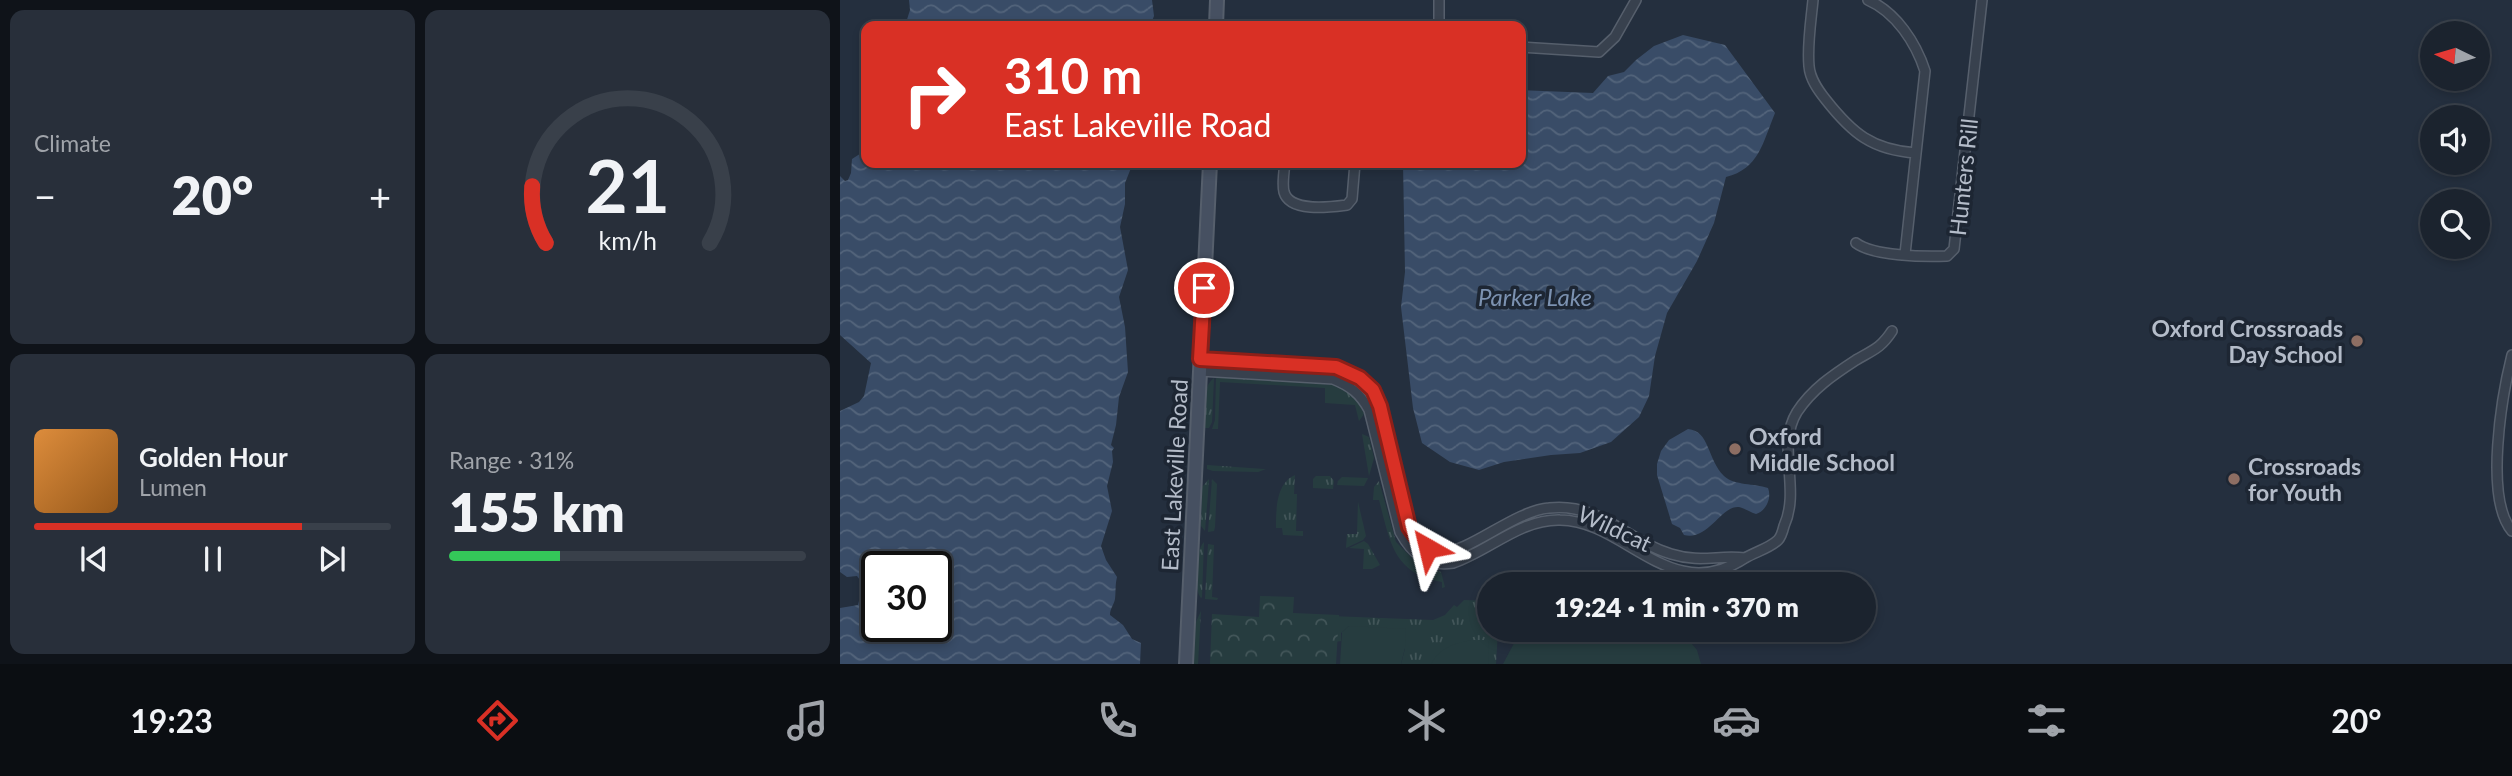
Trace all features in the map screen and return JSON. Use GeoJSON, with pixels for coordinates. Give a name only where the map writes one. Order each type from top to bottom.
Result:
{"type":"FeatureCollection","features":[{"type":"Feature","properties":{"kind":"main road"},"geometry":{"type":"LineString","coordinates":[[1216,21],[1217,0]]}},
{"type":"Feature","properties":{"kind":"main road","name":"East Lakeville Road"},"geometry":{"type":"LineString","coordinates":[[1186,664],[1210,168]]}},
{"type":"Feature","properties":{"kind":"street"},"geometry":{"type":"LineString","coordinates":[[1439,0],[1439,21]]}},
{"type":"Feature","properties":{"kind":"street"},"geometry":{"type":"LineString","coordinates":[[1526,47],[1599,52],[1615,37],[1636,0]]}},
{"type":"Feature","properties":{"kind":"street"},"geometry":{"type":"LineString","coordinates":[[1813,0],[1809,65],[1811,77],[1819,91],[1846,125],[1864,137],[1897,152],[1916,153]]}},
{"type":"Feature","properties":{"kind":"street"},"geometry":{"type":"LineString","coordinates":[[1868,0],[1884,4],[1914,44],[1925,71],[1905,254]]}},
{"type":"Feature","properties":{"kind":"street","name":"Hunters Rill"},"geometry":{"type":"LineString","coordinates":[[1856,243],[1876,252],[1947,256],[1954,250],[1982,0]]}},
{"type":"Feature","properties":{"kind":"street"},"geometry":{"type":"LineString","coordinates":[[1285,168],[1284,192],[1292,202],[1305,206],[1347,205],[1352,199],[1355,168]]}},
{"type":"Feature","properties":{"kind":"street","name":"Wildcat"},"geometry":{"type":"LineString","coordinates":[[1453,563],[1528,526],[1542,521],[1573,520],[1601,531],[1664,566],[1713,573],[1734,567],[1778,540],[1789,516],[1792,488],[1788,441],[1795,415],[1807,397],[1823,383],[1884,344],[1892,331]]}},
{"type":"Feature","properties":{"kind":"street"},"geometry":{"type":"LineString","coordinates":[[2512,355],[2501,405],[2498,456],[2499,499],[2512,531]]}},
{"type":"Feature","properties":{"kind":"street"},"geometry":{"type":"LineString","coordinates":[[1200,365],[1336,367],[1360,378],[1373,390],[1384,419],[1409,527],[1428,548],[1442,552],[1449,550],[1453,563],[1441,565],[1422,559],[1410,550],[1400,532],[1373,423],[1363,398],[1353,388],[1333,379],[1200,365]]}},
{"type":"Feature","properties":{"kind":"street"},"geometry":{"type":"LineString","coordinates":[[1373,423],[1384,419]]}},
{"type":"Feature","properties":{"kind":"street","name":"Wildcat"},"geometry":{"type":"LineString","coordinates":[[1449,550],[1459,548],[1524,514],[1540,509],[1567,507],[1607,519],[1669,554],[1691,559],[1745,558]]}},
{"type":"Feature","properties":{"kind":"green space"},"geometry":{"type":"Polygon","coordinates":[[[1218,365],[1340,373],[1362,388],[1375,411],[1372,412],[1359,387],[1341,377],[1219,368],[1218,365]]]}},
{"type":"Feature","properties":{"kind":"green space"},"geometry":{"type":"Polygon","coordinates":[[[1216,377],[1336,385],[1355,396],[1364,414],[1359,421],[1355,405],[1325,403],[1325,388],[1220,382],[1218,429],[1212,429],[1215,420],[1216,377]]]}},
{"type":"Feature","properties":{"kind":"green space"},"geometry":{"type":"Polygon","coordinates":[[[1214,378],[1212,422],[1209,428],[1204,428],[1205,394],[1214,378]]]}},
{"type":"Feature","properties":{"kind":"green space"},"geometry":{"type":"Polygon","coordinates":[[[1362,434],[1369,437],[1374,458],[1369,476],[1362,434]]]}},
{"type":"Feature","properties":{"kind":"green space"},"geometry":{"type":"Polygon","coordinates":[[[1207,465],[1266,469],[1258,472],[1213,471],[1207,469],[1207,465]]]}},
{"type":"Feature","properties":{"kind":"green space"},"geometry":{"type":"Polygon","coordinates":[[[1295,475],[1296,531],[1303,531],[1303,536],[1283,535],[1282,528],[1276,528],[1281,491],[1284,484],[1295,475]]]}},
{"type":"Feature","properties":{"kind":"green space"},"geometry":{"type":"Polygon","coordinates":[[[1316,476],[1330,476],[1334,481],[1333,489],[1313,488],[1313,479],[1316,476]]]}},
{"type":"Feature","properties":{"kind":"green space"},"geometry":{"type":"Polygon","coordinates":[[[1342,477],[1368,478],[1364,486],[1337,485],[1342,477]]]}},
{"type":"Feature","properties":{"kind":"green space"},"geometry":{"type":"Polygon","coordinates":[[[1209,479],[1205,531],[1201,526],[1202,487],[1209,479]]]}},
{"type":"Feature","properties":{"kind":"green space"},"geometry":{"type":"Polygon","coordinates":[[[1212,479],[1217,484],[1215,527],[1214,531],[1208,532],[1212,479]]]}},
{"type":"Feature","properties":{"kind":"green space"},"geometry":{"type":"Polygon","coordinates":[[[1379,481],[1396,542],[1413,559],[1441,572],[1445,587],[1442,588],[1442,582],[1413,572],[1396,553],[1379,500],[1373,500],[1374,487],[1379,481]]]}},
{"type":"Feature","properties":{"kind":"green space"},"geometry":{"type":"Polygon","coordinates":[[[1358,502],[1366,536],[1346,548],[1347,534],[1357,534],[1358,502]]]}},
{"type":"Feature","properties":{"kind":"green space"},"geometry":{"type":"Polygon","coordinates":[[[1364,541],[1380,565],[1372,569],[1363,569],[1364,549],[1349,548],[1364,541]]]}},
{"type":"Feature","properties":{"kind":"green space"},"geometry":{"type":"Polygon","coordinates":[[[1204,542],[1202,597],[1201,598],[1196,570],[1204,542]]]}},
{"type":"Feature","properties":{"kind":"green space"},"geometry":{"type":"Polygon","coordinates":[[[1208,544],[1214,545],[1212,597],[1218,598],[1217,600],[1205,599],[1208,544]]]}},
{"type":"Feature","properties":{"kind":"green space"},"geometry":{"type":"Polygon","coordinates":[[[1260,596],[1294,597],[1293,613],[1339,615],[1336,664],[1210,664],[1212,614],[1259,617],[1260,596]]]}},
{"type":"Feature","properties":{"kind":"green space"},"geometry":{"type":"Polygon","coordinates":[[[1464,600],[1477,601],[1477,642],[1497,642],[1496,664],[1401,664],[1405,649],[1349,626],[1341,633],[1341,641],[1329,643],[1330,616],[1433,620],[1445,615],[1454,605],[1457,607],[1464,600]]]}},
{"type":"Feature","properties":{"kind":"green space"},"geometry":{"type":"Polygon","coordinates":[[[1201,611],[1198,664],[1192,664],[1195,624],[1201,611]]]}},
{"type":"Feature","properties":{"kind":"green space"},"geometry":{"type":"Polygon","coordinates":[[[1349,626],[1406,629],[1401,664],[1340,664],[1342,632],[1349,626]]]}},
{"type":"Feature","properties":{"kind":"green space"},"geometry":{"type":"Polygon","coordinates":[[[1471,640],[1489,642],[1488,664],[1431,664],[1448,647],[1471,640]]]}},
{"type":"Feature","properties":{"kind":"green space"},"geometry":{"type":"Polygon","coordinates":[[[1515,642],[1690,642],[1697,650],[1701,664],[1503,664],[1515,642]]]}},
{"type":"Feature","properties":{"kind":"water"},"geometry":{"type":"Polygon","coordinates":[[[909,0],[1152,0],[1154,16],[1152,21],[907,21],[910,10],[909,0]]]}},
{"type":"Feature","properties":{"kind":"water","name":"Parker Lake"},"geometry":{"type":"Polygon","coordinates":[[[1683,35],[1725,45],[1775,113],[1753,161],[1746,168],[1726,177],[1714,223],[1697,261],[1667,313],[1655,356],[1649,396],[1639,417],[1611,442],[1580,453],[1504,462],[1479,470],[1450,462],[1422,443],[1413,408],[1401,307],[1405,272],[1403,168],[1526,168],[1526,90],[1593,93],[1608,76],[1624,72],[1654,46],[1683,35]]]}},
{"type":"Feature","properties":{"kind":"water"},"geometry":{"type":"Polygon","coordinates":[[[861,153],[861,168],[1131,168],[1125,183],[1125,204],[1120,227],[1128,270],[1119,297],[1125,327],[1128,372],[1119,397],[1111,445],[1114,448],[1113,462],[1107,486],[1112,511],[1101,546],[1117,577],[1110,615],[1123,625],[1132,639],[1141,643],[1140,664],[840,664],[840,608],[858,605],[861,592],[861,642],[952,642],[952,551],[861,551],[861,581],[857,576],[847,577],[840,572],[840,411],[859,402],[864,396],[871,363],[840,335],[840,176],[845,181],[848,180],[852,159],[861,153]]]}},
{"type":"Feature","properties":{"kind":"water"},"geometry":{"type":"Polygon","coordinates":[[[1688,429],[1695,431],[1705,440],[1718,469],[1728,479],[1768,488],[1769,500],[1763,510],[1756,514],[1739,507],[1732,508],[1701,533],[1693,535],[1684,535],[1680,528],[1672,524],[1657,475],[1657,464],[1661,451],[1669,440],[1688,429]]]}},
{"type":"Feature","properties":{"kind":"place","name":"Oxford Crossroads Day School"},"geometry":{"type":"Point","coordinates":[2357,341]}},
{"type":"Feature","properties":{"kind":"place","name":"Oxford Middle School"},"geometry":{"type":"Point","coordinates":[1735,449]}},
{"type":"Feature","properties":{"kind":"place","name":"Crossroads for Youth"},"geometry":{"type":"Point","coordinates":[2234,479]}},
{"type":"Feature","properties":{"kind":"route"},"geometry":{"type":"LineString","coordinates":[[1204,288],[1200,359],[1336,367],[1353,373],[1373,390],[1386,427],[1409,527],[1428,548]]}}]}
